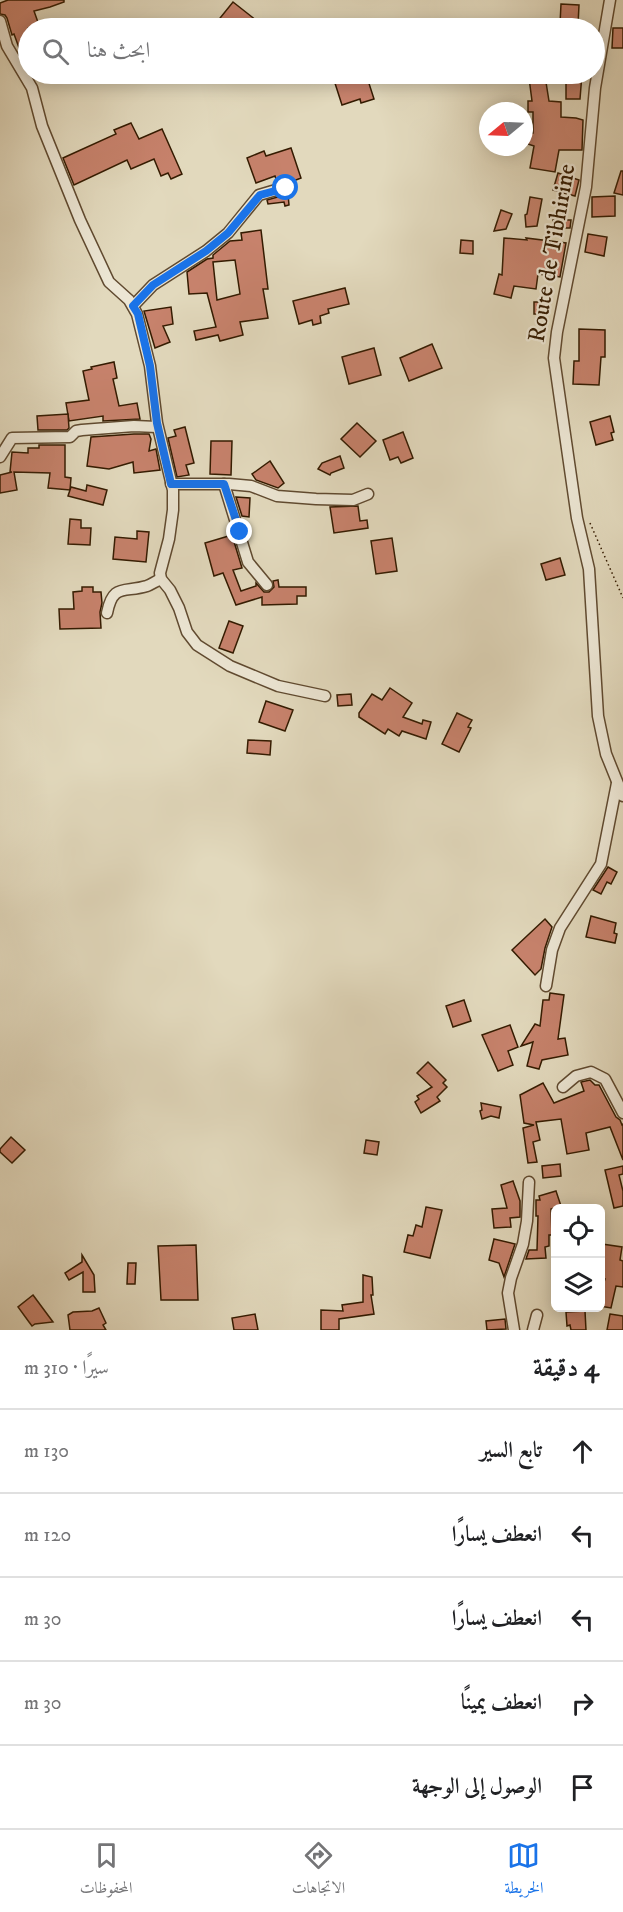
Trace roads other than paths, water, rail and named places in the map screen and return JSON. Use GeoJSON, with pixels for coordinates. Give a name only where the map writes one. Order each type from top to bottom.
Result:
{"type":"FeatureCollection","features":[{"type":"Feature","properties":{"kind":"street","name":"Route de Tibhirine"},"geometry":{"type":"LineString","coordinates":[[605,29],[610,0]]}},
{"type":"Feature","properties":{"kind":"street"},"geometry":{"type":"LineString","coordinates":[[0,21],[7,46],[18,64]]}},
{"type":"Feature","properties":{"kind":"street"},"geometry":{"type":"LineString","coordinates":[[30,84],[42,126],[80,220],[109,282],[129,300],[138,314],[150,366],[158,427],[171,484],[172,510],[169,539],[160,579],[170,590],[187,632],[197,645],[230,666],[278,686],[325,696]]}},
{"type":"Feature","properties":{"kind":"street","name":"Route de Tibhirine"},"geometry":{"type":"LineString","coordinates":[[596,84],[586,188],[557,332],[554,358],[577,518],[589,568],[598,716],[606,754],[623,796]]}},
{"type":"Feature","properties":{"kind":"street"},"geometry":{"type":"LineString","coordinates":[[133,306],[153,285],[206,251],[228,233],[260,195],[286,188]]}},
{"type":"Feature","properties":{"kind":"street"},"geometry":{"type":"LineString","coordinates":[[0,457],[12,438],[70,437],[76,431],[82,430],[134,426],[158,427]]}},
{"type":"Feature","properties":{"kind":"street"},"geometry":{"type":"LineString","coordinates":[[171,484],[251,486],[277,496],[316,499],[353,500],[368,494]]}},
{"type":"Feature","properties":{"kind":"street"},"geometry":{"type":"LineString","coordinates":[[224,484],[248,562],[267,585]]}},
{"type":"Feature","properties":{"kind":"street"},"geometry":{"type":"LineString","coordinates":[[107,613],[110,600],[117,591],[146,586],[160,579]]}},
{"type":"Feature","properties":{"kind":"street"},"geometry":{"type":"LineString","coordinates":[[546,986],[552,950],[560,928],[601,864],[617,783]]}},
{"type":"Feature","properties":{"kind":"street"},"geometry":{"type":"LineString","coordinates":[[563,1087],[576,1076],[591,1072],[605,1078],[623,1113]]}},
{"type":"Feature","properties":{"kind":"street"},"geometry":{"type":"LineString","coordinates":[[514,1330],[508,1293],[523,1244],[529,1182]]}},
{"type":"Feature","properties":{"kind":"street"},"geometry":{"type":"LineString","coordinates":[[533,1330],[537,1315]]}}]}
